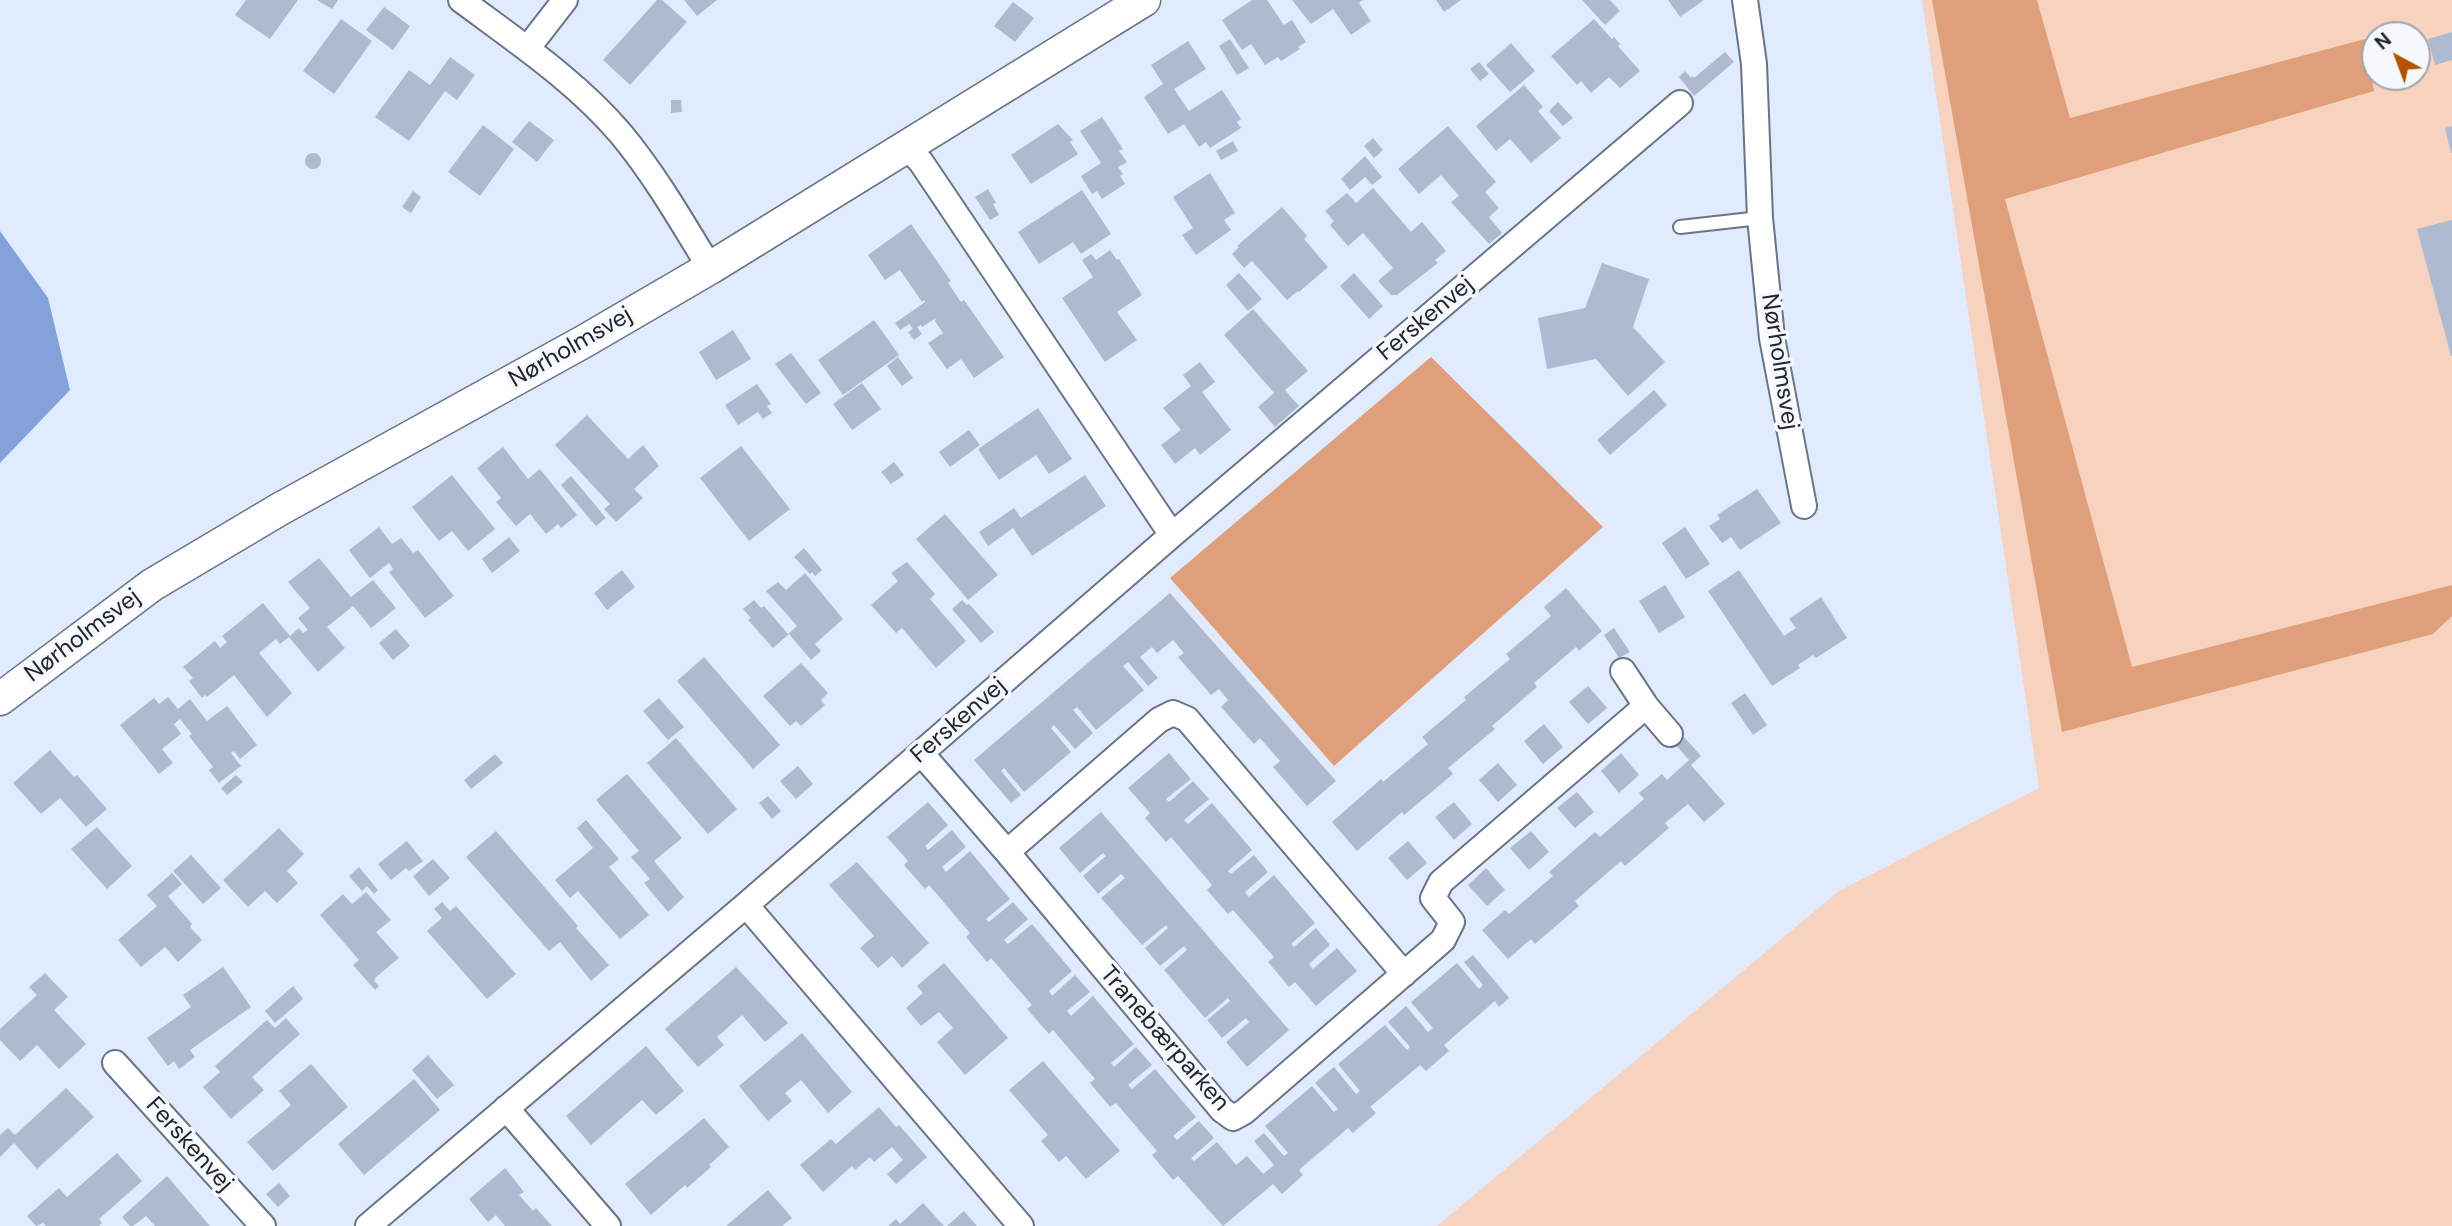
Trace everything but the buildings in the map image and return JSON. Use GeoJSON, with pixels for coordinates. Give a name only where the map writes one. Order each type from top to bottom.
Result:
{"type":"FeatureCollection","features":[{"type":"Feature","properties":{"kind":"street"},"geometry":{"type":"LineString","coordinates":[[461,0],[573,86],[620,133],[659,184],[710,268]]}},
{"type":"Feature","properties":{"kind":"street"},"geometry":{"type":"LineString","coordinates":[[527,49],[565,0]]}},
{"type":"Feature","properties":{"kind":"street","name":"Nørholmsvej"},"geometry":{"type":"LineString","coordinates":[[0,698],[152,584],[280,509],[571,349],[710,268],[1144,0]]}},
{"type":"Feature","properties":{"kind":"street","name":"Nørholmsvej"},"geometry":{"type":"LineString","coordinates":[[1745,0],[1754,64],[1760,218],[1772,338],[1804,506]]}},
{"type":"Feature","properties":{"kind":"street","name":"Ferskenvej"},"geometry":{"type":"LineString","coordinates":[[369,1226],[746,905],[1172,535],[1680,103]]}},
{"type":"Feature","properties":{"kind":"street"},"geometry":{"type":"LineString","coordinates":[[907,147],[928,174],[1172,535]]}},
{"type":"Feature","properties":{"kind":"street"},"geometry":{"type":"LineString","coordinates":[[1623,671],[1646,706],[1670,734]]}},
{"type":"Feature","properties":{"kind":"street","name":"Tranebærparken"},"geometry":{"type":"LineString","coordinates":[[921,753],[1222,1110],[1233,1118],[1244,1112],[1443,940],[1452,922],[1433,898],[1441,882],[1646,706]]}},
{"type":"Feature","properties":{"kind":"street"},"geometry":{"type":"LineString","coordinates":[[1007,852],[1158,720],[1173,713],[1186,719],[1404,974]]}},
{"type":"Feature","properties":{"kind":"street"},"geometry":{"type":"LineString","coordinates":[[746,905],[1021,1226]]}},
{"type":"Feature","properties":{"kind":"street","name":"Ferskenvej"},"geometry":{"type":"LineString","coordinates":[[115,1063],[263,1226]]}},
{"type":"Feature","properties":{"kind":"street"},"geometry":{"type":"LineString","coordinates":[[506,1108],[608,1226]]}},
{"type":"Feature","properties":{"kind":"lane"},"geometry":{"type":"LineString","coordinates":[[1680,227],[1760,218]]}},
{"type":"Feature","properties":{"kind":"shaded area"},"geometry":{"type":"Polygon","coordinates":[[[1922,0],[2452,0],[2452,1226],[1437,1226],[1839,891],[2039,788],[1922,0]]]}},
{"type":"Feature","properties":{"kind":"shaded area"},"geometry":{"type":"Polygon","coordinates":[[[1932,0],[2037,0],[2070,118],[2361,40],[2361,91],[2374,91],[2005,199],[2132,667],[2452,585],[2452,616],[2433,634],[2062,732],[1932,0]]]}},
{"type":"Feature","properties":{"kind":"shaded area"},"geometry":{"type":"Polygon","coordinates":[[[1431,357],[1603,527],[1334,766],[1170,578],[1431,357]]]}},
{"type":"Feature","properties":{"kind":"water"},"geometry":{"type":"Polygon","coordinates":[[[0,231],[48,298],[70,390],[0,463],[0,231]]]}}]}
